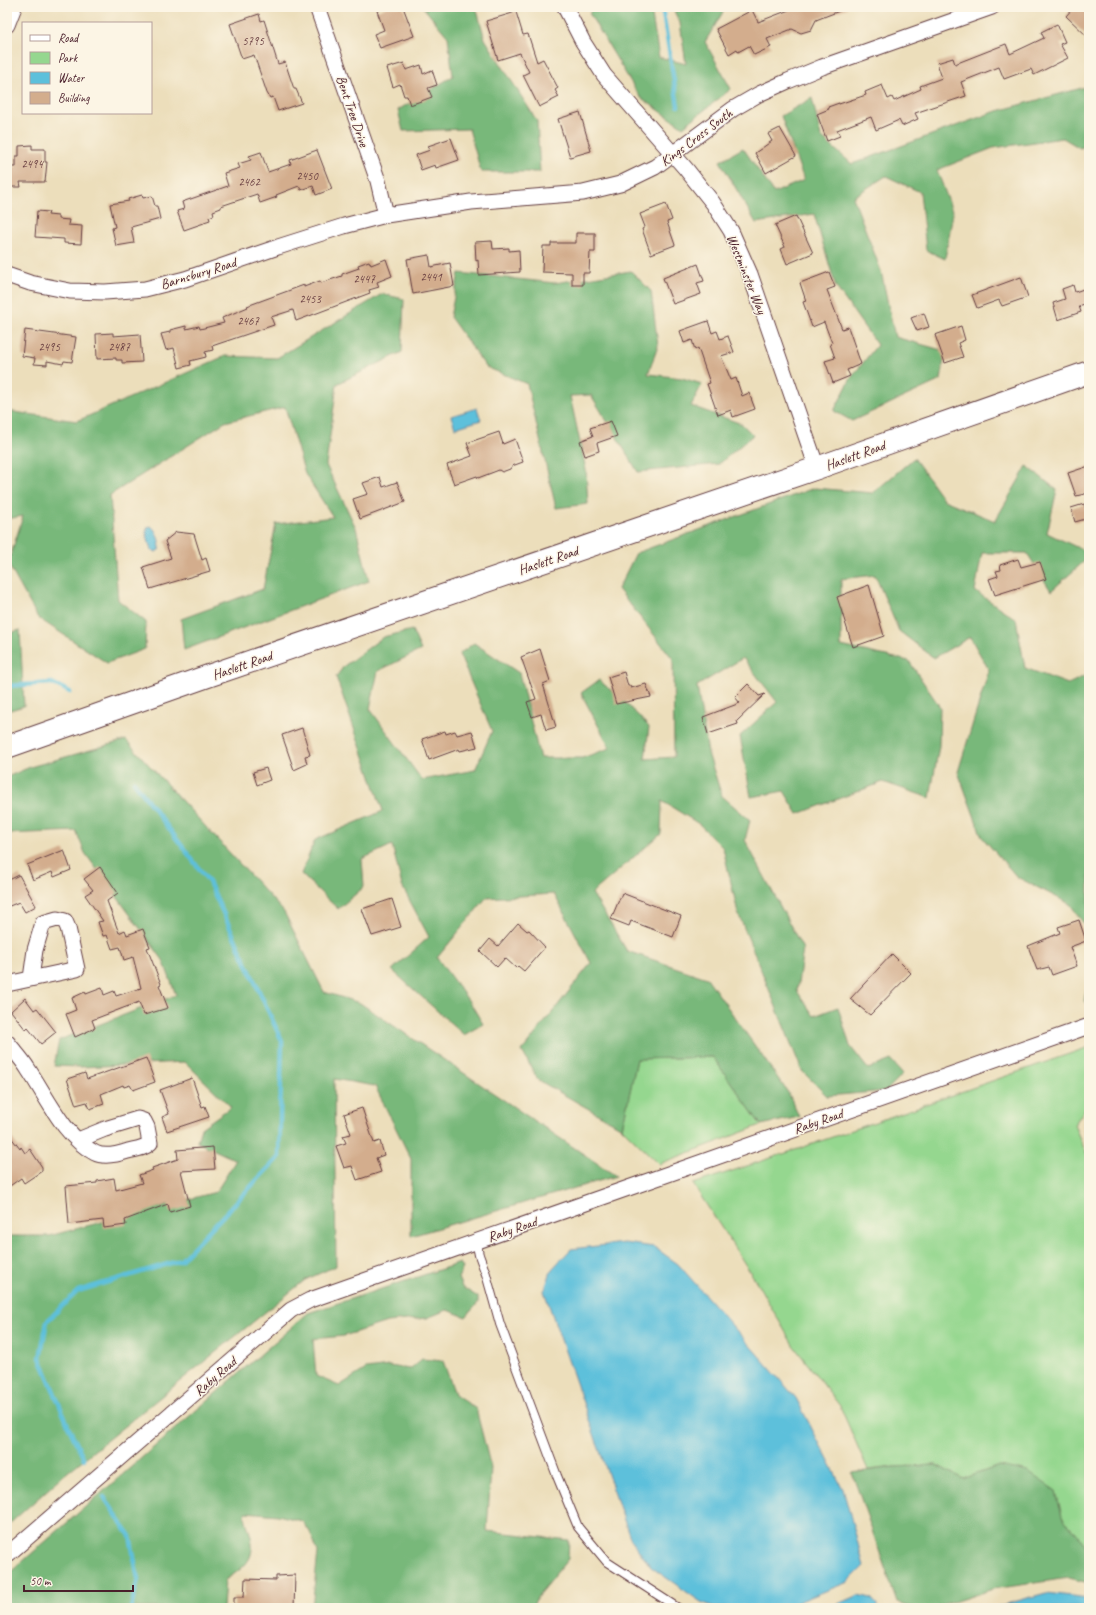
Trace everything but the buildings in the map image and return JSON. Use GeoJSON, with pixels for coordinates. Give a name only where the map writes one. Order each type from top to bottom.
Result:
{"type":"FeatureCollection","features":[{"type":"Feature","properties":{"kind":"main road","name":"Haslett Road"},"geometry":{"type":"LineString","coordinates":[[7,747],[246,663],[817,468],[1089,372]]}},
{"type":"Feature","properties":{"kind":"street"},"geometry":{"type":"LineString","coordinates":[[7,25],[14,7]]}},
{"type":"Feature","properties":{"kind":"street","name":"Bent Tree Drive"},"geometry":{"type":"LineString","coordinates":[[317,7],[378,181],[386,215]]}},
{"type":"Feature","properties":{"kind":"street","name":"Westminster Way"},"geometry":{"type":"LineString","coordinates":[[565,7],[582,42],[604,75],[672,155],[686,169],[713,204],[731,231],[750,274],[817,468]]}},
{"type":"Feature","properties":{"kind":"street","name":"Kings Cross South"},"geometry":{"type":"LineString","coordinates":[[386,215],[471,202],[583,193],[620,184],[656,167],[733,109],[759,94],[788,81],[992,7]]}},
{"type":"Feature","properties":{"kind":"street","name":"Barnsbury Road"},"geometry":{"type":"LineString","coordinates":[[7,275],[30,284],[70,291],[105,292],[145,289],[185,280],[278,247],[344,226],[386,215]]}},
{"type":"Feature","properties":{"kind":"street"},"geometry":{"type":"LineString","coordinates":[[7,984],[31,978]]}},
{"type":"Feature","properties":{"kind":"street","name":"Raby Road"},"geometry":{"type":"LineString","coordinates":[[7,1555],[291,1310],[310,1300],[1089,1026]]}},
{"type":"Feature","properties":{"kind":"street"},"geometry":{"type":"LineString","coordinates":[[7,1042],[27,1067],[61,1121],[78,1140]]}},
{"type":"Feature","properties":{"kind":"lane"},"geometry":{"type":"LineString","coordinates":[[476,1242],[500,1324],[557,1476],[578,1527],[607,1562],[678,1608]]}},
{"type":"Feature","properties":{"kind":"green space"},"geometry":{"type":"Polygon","coordinates":[[[423,7],[476,7],[485,39],[537,121],[540,172],[481,172],[469,129],[403,131],[398,110],[453,76],[448,37],[423,7]]]}},
{"type":"Feature","properties":{"kind":"green space"},"geometry":{"type":"Polygon","coordinates":[[[595,7],[642,7],[651,10],[659,57],[686,64],[680,23],[672,7],[726,7],[705,42],[731,89],[683,127],[640,97],[589,13],[595,7]]]}},
{"type":"Feature","properties":{"kind":"green space"},"geometry":{"type":"Polygon","coordinates":[[[1089,86],[1089,145],[1080,148],[1063,138],[993,148],[937,170],[953,213],[945,259],[926,250],[920,192],[886,176],[853,197],[881,271],[895,337],[945,351],[941,380],[852,421],[834,411],[851,378],[877,345],[836,287],[814,214],[756,223],[720,161],[743,148],[774,193],[804,180],[781,116],[812,98],[821,137],[852,164],[994,112],[1089,86]]]}},
{"type":"Feature","properties":{"kind":"green space"},"geometry":{"type":"Polygon","coordinates":[[[631,271],[651,291],[658,346],[648,374],[682,378],[702,384],[691,406],[742,424],[753,435],[719,464],[638,472],[591,395],[570,396],[586,470],[588,504],[556,508],[527,384],[486,367],[450,317],[459,273],[555,283],[631,271]]]}},
{"type":"Feature","properties":{"kind":"green space"},"geometry":{"type":"Polygon","coordinates":[[[382,294],[404,299],[402,352],[337,384],[326,465],[356,528],[369,581],[184,650],[181,619],[263,589],[276,524],[333,517],[305,474],[285,407],[225,422],[110,495],[118,600],[146,622],[145,649],[107,663],[38,618],[8,564],[23,516],[7,519],[7,411],[77,421],[225,356],[277,358],[382,294]]]}},
{"type":"Feature","properties":{"kind":"green space"},"geometry":{"type":"Polygon","coordinates":[[[914,458],[944,500],[995,521],[1027,466],[1057,490],[1047,533],[1089,553],[1089,557],[1051,591],[1027,553],[982,553],[975,591],[1016,619],[1025,668],[1068,684],[1089,674],[1089,931],[1070,904],[1017,877],[982,837],[958,772],[989,670],[970,637],[934,658],[899,631],[875,575],[841,579],[841,646],[909,661],[940,707],[939,746],[930,798],[883,782],[798,814],[784,791],[751,797],[740,736],[777,702],[743,658],[697,686],[708,753],[722,796],[750,820],[745,840],[803,949],[797,991],[814,1016],[838,1007],[850,1046],[868,1069],[891,1060],[903,1074],[886,1091],[827,1096],[802,1071],[738,913],[723,848],[699,824],[662,801],[661,834],[592,893],[627,951],[707,978],[789,1094],[799,1117],[761,1125],[713,1057],[637,1059],[622,1128],[538,1080],[522,1051],[591,963],[554,894],[486,898],[437,958],[471,1004],[483,1024],[464,1035],[392,970],[429,937],[402,886],[392,845],[362,859],[364,887],[338,909],[301,874],[315,840],[383,811],[336,677],[344,666],[383,637],[412,630],[421,650],[378,671],[370,709],[422,780],[475,770],[492,731],[459,654],[474,643],[519,673],[540,758],[582,758],[610,748],[581,693],[599,680],[629,706],[649,727],[645,759],[674,757],[673,659],[618,589],[636,553],[814,488],[873,493],[914,458]]]}},
{"type":"Feature","properties":{"kind":"green space"},"geometry":{"type":"Polygon","coordinates":[[[20,630],[24,706],[7,711],[7,634],[20,630]]]}},
{"type":"Feature","properties":{"kind":"green space"},"geometry":{"type":"Polygon","coordinates":[[[126,740],[284,912],[324,992],[360,1003],[616,1176],[411,1236],[411,1159],[375,1086],[334,1079],[336,1266],[305,1280],[64,1475],[7,1526],[7,1236],[49,1236],[216,1192],[236,1160],[197,1142],[201,1128],[231,1107],[185,1062],[81,1067],[54,1066],[59,1040],[176,995],[163,960],[85,853],[76,831],[7,834],[7,777],[30,767],[126,740]]]}},
{"type":"Feature","properties":{"kind":"green space"},"geometry":{"type":"Polygon","coordinates":[[[1089,976],[1089,1004],[1084,1001],[1089,976]]]}},
{"type":"Feature","properties":{"kind":"green space"},"geometry":{"type":"Polygon","coordinates":[[[1089,1047],[1089,1103],[1074,1125],[1089,1160],[1089,1549],[1062,1517],[1056,1491],[999,1466],[963,1479],[936,1465],[868,1470],[840,1406],[793,1345],[756,1281],[693,1184],[801,1148],[1089,1047]]]}},
{"type":"Feature","properties":{"kind":"green space"},"geometry":{"type":"Polygon","coordinates":[[[713,1057],[761,1125],[659,1164],[622,1128],[637,1059],[713,1057]]]}},
{"type":"Feature","properties":{"kind":"green space"},"geometry":{"type":"Polygon","coordinates":[[[460,1263],[463,1268],[458,1278],[462,1287],[478,1297],[478,1303],[466,1317],[447,1310],[427,1318],[387,1322],[344,1336],[313,1339],[316,1376],[339,1386],[366,1369],[389,1366],[410,1369],[422,1359],[443,1361],[455,1394],[476,1409],[491,1468],[487,1531],[569,1540],[568,1559],[540,1593],[531,1608],[312,1608],[318,1552],[310,1532],[302,1521],[278,1515],[246,1512],[245,1514],[252,1547],[251,1554],[245,1565],[225,1580],[223,1608],[7,1608],[7,1575],[308,1313],[460,1263]]]}},
{"type":"Feature","properties":{"kind":"green space"},"geometry":{"type":"Polygon","coordinates":[[[936,1465],[963,1479],[999,1466],[1028,1472],[1056,1491],[1062,1517],[1089,1549],[1089,1583],[1069,1578],[993,1589],[935,1608],[917,1608],[897,1602],[852,1473],[894,1467],[936,1465]]]}},
{"type":"Feature","properties":{"kind":"water"},"geometry":{"type":"Polygon","coordinates":[[[477,408],[481,420],[455,428],[451,416],[477,408]]]}},
{"type":"Feature","properties":{"kind":"water"},"geometry":{"type":"Polygon","coordinates":[[[151,526],[156,533],[159,543],[160,549],[156,552],[151,550],[146,532],[148,527],[151,526]]]}},
{"type":"Feature","properties":{"kind":"water"},"geometry":{"type":"Polygon","coordinates":[[[624,1243],[654,1247],[678,1264],[796,1398],[843,1489],[864,1566],[848,1582],[783,1608],[717,1608],[701,1602],[651,1567],[631,1540],[544,1291],[552,1269],[571,1249],[624,1243]]]}},
{"type":"Feature","properties":{"kind":"water"},"geometry":{"type":"Polygon","coordinates":[[[1046,1593],[1088,1598],[1089,1608],[992,1608],[1046,1593]]]}},
{"type":"Feature","properties":{"kind":"water"},"geometry":{"type":"Polygon","coordinates":[[[858,1595],[871,1598],[880,1608],[829,1608],[858,1595]]]}},
{"type":"Feature","properties":{"kind":"waterway"},"geometry":{"type":"LineString","coordinates":[[662,7],[678,106]]}},
{"type":"Feature","properties":{"kind":"waterway"},"geometry":{"type":"LineString","coordinates":[[7,686],[52,683],[70,692]]}},
{"type":"Feature","properties":{"kind":"waterway"},"geometry":{"type":"LineString","coordinates":[[84,1459],[70,1430],[40,1358],[47,1321],[78,1291],[181,1260],[279,1157],[282,1041],[209,882],[134,782]]}},
{"type":"Feature","properties":{"kind":"waterway"},"geometry":{"type":"LineString","coordinates":[[104,1497],[130,1536],[138,1579],[131,1608]]}}]}
